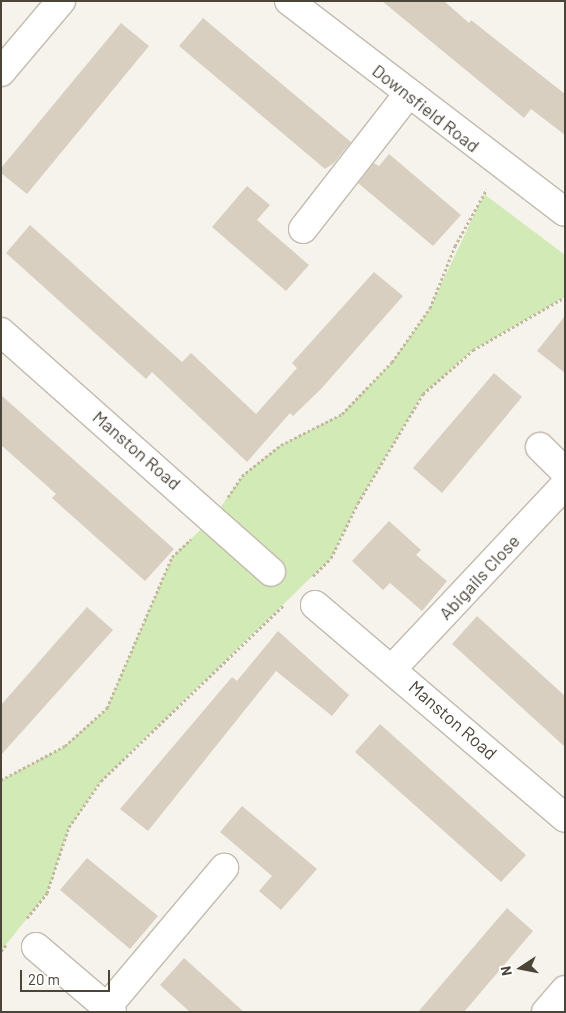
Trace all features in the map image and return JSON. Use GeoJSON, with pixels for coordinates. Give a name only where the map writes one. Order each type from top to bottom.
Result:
{"type":"FeatureCollection","features":[{"type":"Feature","properties":{"kind":"street"},"geometry":{"type":"LineString","coordinates":[[1,72],[61,1]]}},
{"type":"Feature","properties":{"kind":"street","name":"Downsfield Road"},"geometry":{"type":"LineString","coordinates":[[289,1],[503,168],[565,212]]}},
{"type":"Feature","properties":{"kind":"street"},"geometry":{"type":"LineString","coordinates":[[303,229],[408,94]]}},
{"type":"Feature","properties":{"kind":"street","name":"Manston Road"},"geometry":{"type":"LineString","coordinates":[[1,332],[214,517],[271,572]]}},
{"type":"Feature","properties":{"kind":"street"},"geometry":{"type":"LineString","coordinates":[[540,447],[565,472]]}},
{"type":"Feature","properties":{"kind":"street","name":"Abigails Close"},"geometry":{"type":"LineString","coordinates":[[393,668],[565,485]]}},
{"type":"Feature","properties":{"kind":"street","name":"Manston Road"},"geometry":{"type":"LineString","coordinates":[[305,594],[565,818]]}},
{"type":"Feature","properties":{"kind":"street"},"geometry":{"type":"LineString","coordinates":[[24,942],[110,1009],[224,868]]}},
{"type":"Feature","properties":{"kind":"street"},"geometry":{"type":"LineString","coordinates":[[546,1012],[565,990]]}},
{"type":"Feature","properties":{"kind":"path"},"geometry":{"type":"LineString","coordinates":[[1,780],[65,746],[107,708],[172,557],[214,517],[242,476],[281,445],[342,414],[392,362],[430,308],[455,246],[503,168]]}},
{"type":"Feature","properties":{"kind":"path"},"geometry":{"type":"LineString","coordinates":[[24,922],[47,893],[69,828],[101,781],[305,594],[331,558],[358,503],[423,394],[473,350],[565,297]]}},
{"type":"Feature","properties":{"kind":"path"},"geometry":{"type":"LineString","coordinates":[[1,951],[24,942]]}},
{"type":"Feature","properties":{"kind":"green space"},"geometry":{"type":"Polygon","coordinates":[[[484,194],[565,255],[565,297],[473,350],[423,394],[358,503],[331,558],[101,781],[69,828],[47,893],[1,951],[1,780],[65,746],[107,708],[172,557],[214,517],[242,476],[281,445],[342,414],[392,362],[430,308],[484,194]]]}},
{"type":"Feature","properties":{"kind":"building"},"geometry":{"type":"Polygon","coordinates":[[[382,1],[444,1],[469,23],[471,20],[565,94],[565,135],[531,109],[524,118],[382,1]]]}},
{"type":"Feature","properties":{"kind":"building"},"geometry":{"type":"Polygon","coordinates":[[[203,18],[351,142],[334,163],[325,169],[179,46],[203,18]]]}},
{"type":"Feature","properties":{"kind":"building"},"geometry":{"type":"Polygon","coordinates":[[[121,23],[149,46],[27,194],[1,173],[1,168],[121,23]]]}},
{"type":"Feature","properties":{"kind":"building"},"geometry":{"type":"Polygon","coordinates":[[[389,154],[461,215],[433,246],[358,183],[374,163],[379,166],[389,154]]]}},
{"type":"Feature","properties":{"kind":"building"},"geometry":{"type":"Polygon","coordinates":[[[247,186],[270,205],[257,220],[309,265],[286,291],[212,227],[247,186]]]}},
{"type":"Feature","properties":{"kind":"building"},"geometry":{"type":"Polygon","coordinates":[[[30,225],[182,362],[191,353],[256,414],[297,368],[292,363],[374,272],[403,296],[321,389],[293,416],[290,413],[247,462],[152,372],[146,379],[6,253],[30,225]]]}},
{"type":"Feature","properties":{"kind":"building"},"geometry":{"type":"Polygon","coordinates":[[[565,316],[565,373],[537,351],[565,316]]]}},
{"type":"Feature","properties":{"kind":"building"},"geometry":{"type":"Polygon","coordinates":[[[494,373],[522,397],[442,493],[413,468],[494,373]]]}},
{"type":"Feature","properties":{"kind":"building"},"geometry":{"type":"Polygon","coordinates":[[[1,395],[174,549],[145,581],[52,498],[56,494],[1,445],[1,395]]]}},
{"type":"Feature","properties":{"kind":"building"},"geometry":{"type":"Polygon","coordinates":[[[389,521],[421,550],[416,555],[447,581],[422,611],[390,583],[383,590],[352,561],[389,521]]]}},
{"type":"Feature","properties":{"kind":"building"},"geometry":{"type":"Polygon","coordinates":[[[87,607],[113,630],[1,755],[1,705],[87,607]]]}},
{"type":"Feature","properties":{"kind":"building"},"geometry":{"type":"Polygon","coordinates":[[[477,616],[565,696],[565,747],[452,644],[477,616]]]}},
{"type":"Feature","properties":{"kind":"building"},"geometry":{"type":"Polygon","coordinates":[[[278,631],[349,695],[332,716],[276,671],[148,831],[120,809],[232,677],[237,681],[278,631]]]}},
{"type":"Feature","properties":{"kind":"building"},"geometry":{"type":"Polygon","coordinates":[[[380,724],[526,855],[501,882],[355,752],[380,724]]]}},
{"type":"Feature","properties":{"kind":"building"},"geometry":{"type":"Polygon","coordinates":[[[242,806],[317,869],[281,910],[259,891],[272,876],[220,832],[242,806]]]}},
{"type":"Feature","properties":{"kind":"building"},"geometry":{"type":"Polygon","coordinates":[[[87,858],[158,916],[130,949],[60,890],[87,858]]]}},
{"type":"Feature","properties":{"kind":"building"},"geometry":{"type":"Polygon","coordinates":[[[507,908],[533,931],[464,1012],[418,1012],[507,908]]]}},
{"type":"Feature","properties":{"kind":"building"},"geometry":{"type":"Polygon","coordinates":[[[184,958],[244,1012],[190,1012],[160,985],[184,958]]]}}]}
